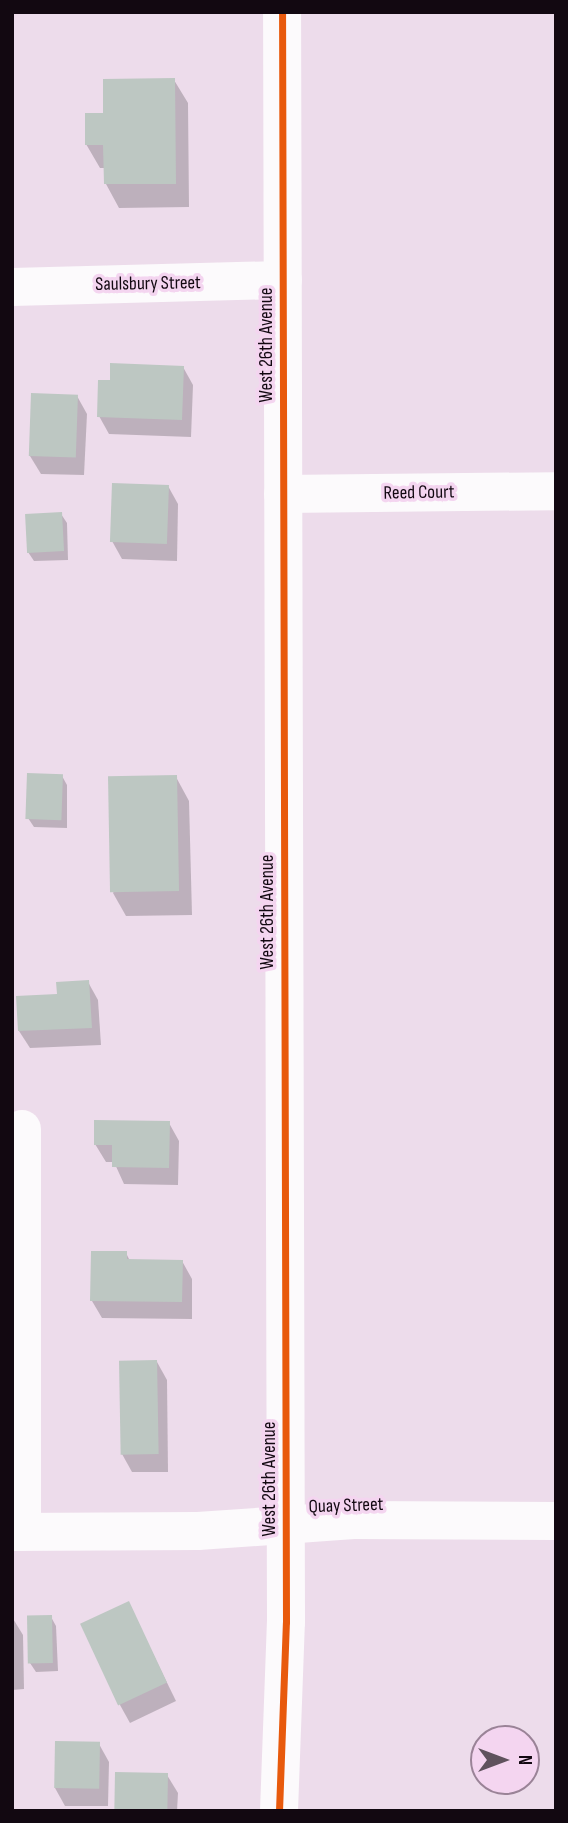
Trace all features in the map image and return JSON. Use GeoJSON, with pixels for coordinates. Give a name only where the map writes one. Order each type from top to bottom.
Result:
{"type":"FeatureCollection","features":[{"type":"Feature","properties":{"kind":"street","name":"West 26th Avenue"},"geometry":{"type":"LineString","coordinates":[[279,1811],[285,1689],[286,1525],[282,12]]}},
{"type":"Feature","properties":{"kind":"street","name":"Saulsbury Street"},"geometry":{"type":"LineString","coordinates":[[12,287],[283,280]]}},
{"type":"Feature","properties":{"kind":"street","name":"Reed Court"},"geometry":{"type":"LineString","coordinates":[[283,494],[556,491]]}},
{"type":"Feature","properties":{"kind":"street"},"geometry":{"type":"LineString","coordinates":[[17,1532],[22,1129]]}},
{"type":"Feature","properties":{"kind":"street","name":"Quay Street"},"geometry":{"type":"LineString","coordinates":[[17,1532],[198,1531],[357,1520],[556,1521]]}},
{"type":"Feature","properties":{"kind":"building"},"geometry":{"type":"Polygon","coordinates":[[[175,78],[176,184],[104,184],[103,145],[85,145],[85,113],[103,113],[103,79],[175,78]]]}},
{"type":"Feature","properties":{"kind":"building"},"geometry":{"type":"Polygon","coordinates":[[[110,363],[184,366],[182,420],[97,417],[98,380],[110,380],[110,363]]]}},
{"type":"Feature","properties":{"kind":"building"},"geometry":{"type":"Polygon","coordinates":[[[31,393],[78,395],[76,458],[29,456],[31,393]]]}},
{"type":"Feature","properties":{"kind":"building"},"geometry":{"type":"Polygon","coordinates":[[[112,483],[169,485],[167,544],[110,542],[112,483]]]}},
{"type":"Feature","properties":{"kind":"building"},"geometry":{"type":"Polygon","coordinates":[[[62,512],[64,551],[27,553],[25,514],[62,512]]]}},
{"type":"Feature","properties":{"kind":"building"},"geometry":{"type":"Polygon","coordinates":[[[27,773],[63,774],[61,820],[25,819],[27,773]]]}},
{"type":"Feature","properties":{"kind":"building"},"geometry":{"type":"Polygon","coordinates":[[[177,775],[179,891],[110,892],[108,776],[177,775]]]}},
{"type":"Feature","properties":{"kind":"building"},"geometry":{"type":"Polygon","coordinates":[[[89,980],[92,1028],[18,1031],[16,996],[57,994],[56,982],[89,980]]]}},
{"type":"Feature","properties":{"kind":"building"},"geometry":{"type":"Polygon","coordinates":[[[94,1120],[170,1121],[169,1168],[112,1167],[112,1145],[94,1145],[94,1120]]]}},
{"type":"Feature","properties":{"kind":"building"},"geometry":{"type":"Polygon","coordinates":[[[91,1251],[127,1251],[127,1259],[183,1260],[182,1302],[90,1301],[91,1251]]]}},
{"type":"Feature","properties":{"kind":"building"},"geometry":{"type":"Polygon","coordinates":[[[157,1360],[159,1454],[121,1455],[119,1361],[157,1360]]]}},
{"type":"Feature","properties":{"kind":"building"},"geometry":{"type":"Polygon","coordinates":[[[129,1601],[167,1683],[118,1705],[80,1624],[129,1601]]]}},
{"type":"Feature","properties":{"kind":"building"},"geometry":{"type":"Polygon","coordinates":[[[27,1615],[52,1615],[53,1663],[28,1663],[27,1615]]]}},
{"type":"Feature","properties":{"kind":"building"},"geometry":{"type":"Polygon","coordinates":[[[55,1741],[100,1742],[99,1789],[54,1788],[55,1741]]]}},
{"type":"Feature","properties":{"kind":"building"},"geometry":{"type":"Polygon","coordinates":[[[115,1772],[168,1773],[167,1811],[114,1811],[115,1772]]]}},
{"type":"Feature","properties":{"kind":"cycle path"},"geometry":{"type":"LineString","coordinates":[[279,1811],[286,1622],[282,12]]}}]}
